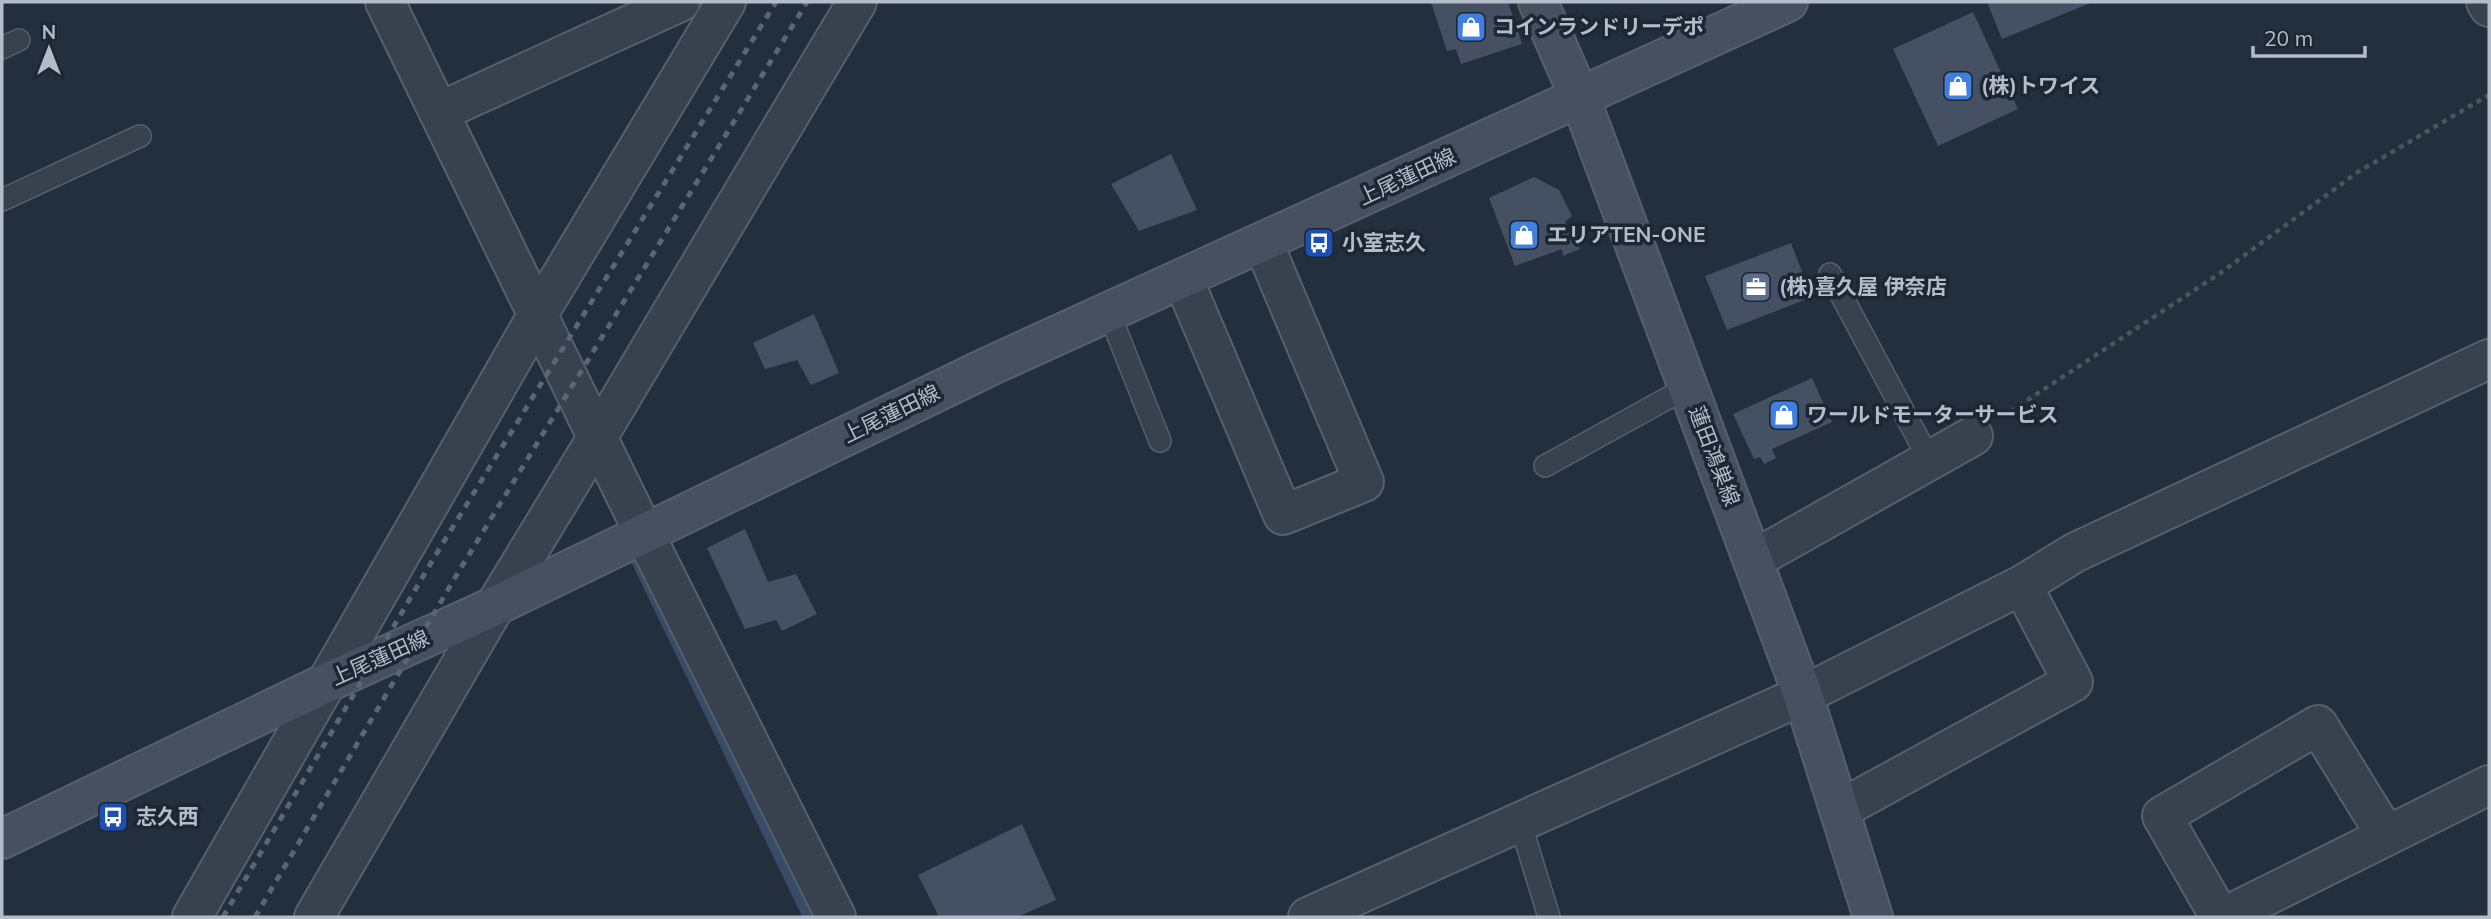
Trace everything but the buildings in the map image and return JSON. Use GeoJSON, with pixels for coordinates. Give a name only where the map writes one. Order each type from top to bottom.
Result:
{"type":"FeatureCollection","features":[{"type":"Feature","properties":{"kind":"main road","name":"蓮田鴻巣線"},"geometry":{"type":"LineString","coordinates":[[1538,2],[1580,97],[1803,695],[1873,917]]}},
{"type":"Feature","properties":{"kind":"main road","name":"上尾蓮田線"},"geometry":{"type":"LineString","coordinates":[[2,839],[326,683],[495,606],[990,366],[1788,2]]}},
{"type":"Feature","properties":{"kind":"street"},"geometry":{"type":"LineString","coordinates":[[385,2],[597,438],[639,536],[836,917]]}},
{"type":"Feature","properties":{"kind":"street"},"geometry":{"type":"LineString","coordinates":[[439,112],[680,2]]}},
{"type":"Feature","properties":{"kind":"street"},"geometry":{"type":"LineString","coordinates":[[192,917],[537,316],[726,2]]}},
{"type":"Feature","properties":{"kind":"street"},"geometry":{"type":"LineString","coordinates":[[314,917],[495,606],[857,2]]}},
{"type":"Feature","properties":{"kind":"street"},"geometry":{"type":"LineString","coordinates":[[2486,2],[2489,7]]}},
{"type":"Feature","properties":{"kind":"street"},"geometry":{"type":"LineString","coordinates":[[1183,279],[1283,515],[1364,482],[1263,243]]}},
{"type":"Feature","properties":{"kind":"street"},"geometry":{"type":"LineString","coordinates":[[1308,917],[1803,695],[2022,585],[2076,552],[2489,359]]}},
{"type":"Feature","properties":{"kind":"street"},"geometry":{"type":"LineString","coordinates":[[1753,560],[1973,436]]}},
{"type":"Feature","properties":{"kind":"street"},"geometry":{"type":"LineString","coordinates":[[1840,809],[2073,682],[2022,585]]}},
{"type":"Feature","properties":{"kind":"street"},"geometry":{"type":"LineString","coordinates":[[2386,835],[2318,725],[2162,816],[2222,917],[2489,785]]}},
{"type":"Feature","properties":{"kind":"lane"},"geometry":{"type":"LineString","coordinates":[[2,200],[139,135]]}},
{"type":"Feature","properties":{"kind":"lane"},"geometry":{"type":"LineString","coordinates":[[1830,274],[1930,461]]}},
{"type":"Feature","properties":{"kind":"lane"},"geometry":{"type":"LineString","coordinates":[[1109,313],[1160,441]]}},
{"type":"Feature","properties":{"kind":"lane"},"geometry":{"type":"LineString","coordinates":[[1545,466],[1688,387]]}},
{"type":"Feature","properties":{"kind":"lane"},"geometry":{"type":"LineString","coordinates":[[1520,822],[1549,917]]}},
{"type":"Feature","properties":{"kind":"path"},"geometry":{"type":"LineString","coordinates":[[1973,436],[2218,274],[2358,172],[2489,95]]}},
{"type":"Feature","properties":{"kind":"waterway"},"geometry":{"type":"LineString","coordinates":[[630,548],[808,917]]}},
{"type":"Feature","properties":{"kind":"railway"},"geometry":{"type":"LineString","coordinates":[[223,917],[435,556],[776,2]]}},
{"type":"Feature","properties":{"kind":"railway"},"geometry":{"type":"LineString","coordinates":[[255,917],[459,571],[807,2]]}},
{"type":"Feature","properties":{"kind":"place","name":"コインランドリーデポ"},"geometry":{"type":"Point","coordinates":[1471,27]}},
{"type":"Feature","properties":{"kind":"place","name":"(株)トワイス"},"geometry":{"type":"Point","coordinates":[1958,86]}},
{"type":"Feature","properties":{"kind":"place","name":"エリアTEN-ONE"},"geometry":{"type":"Point","coordinates":[1524,235]}},
{"type":"Feature","properties":{"kind":"place","name":"小室志久"},"geometry":{"type":"Point","coordinates":[1319,243]}},
{"type":"Feature","properties":{"kind":"place","name":"(株)喜久屋 伊奈店"},"geometry":{"type":"Point","coordinates":[1756,287]}},
{"type":"Feature","properties":{"kind":"place","name":"ワールドモーターサービス"},"geometry":{"type":"Point","coordinates":[1784,415]}},
{"type":"Feature","properties":{"kind":"place","name":"志久西"},"geometry":{"type":"Point","coordinates":[113,817]}}]}
